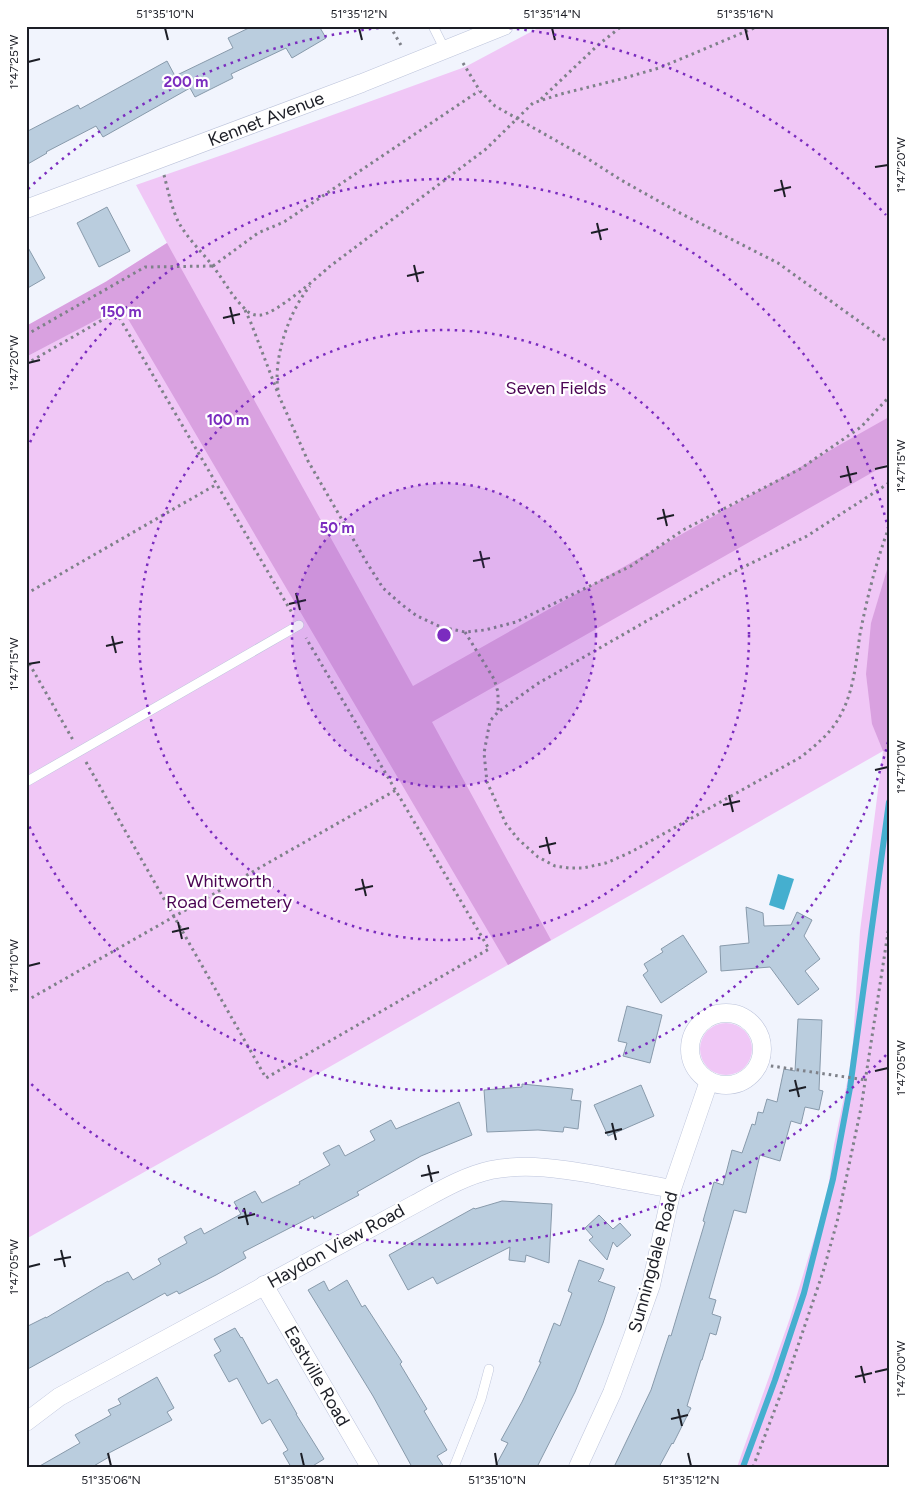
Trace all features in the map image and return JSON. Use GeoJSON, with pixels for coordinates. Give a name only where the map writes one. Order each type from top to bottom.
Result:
{"type":"FeatureCollection","features":[{"type":"Feature","properties":{"kind":"street","name":"Kennet Avenue"},"geometry":{"type":"LineString","coordinates":[[26,209],[159,160],[504,26]]}},
{"type":"Feature","properties":{"kind":"street"},"geometry":{"type":"LineString","coordinates":[[724,1013],[735,1014],[753,1026],[760,1039],[762,1046],[758,1064],[750,1076],[737,1083],[723,1085],[709,1081],[700,1075],[694,1066],[690,1049],[691,1038],[696,1028],[704,1020],[724,1013]]}},
{"type":"Feature","properties":{"kind":"street","name":"Sunningdale Road"},"geometry":{"type":"LineString","coordinates":[[578,1467],[612,1393],[636,1330],[651,1285],[672,1189],[709,1081]]}},
{"type":"Feature","properties":{"kind":"street","name":"Haydon View Road"},"geometry":{"type":"LineString","coordinates":[[26,1422],[59,1397],[448,1186],[469,1177],[490,1170],[536,1166],[564,1169],[672,1189]]}},
{"type":"Feature","properties":{"kind":"street","name":"Eastville Road"},"geometry":{"type":"LineString","coordinates":[[264,1285],[370,1467]]}},
{"type":"Feature","properties":{"kind":"lane"},"geometry":{"type":"LineString","coordinates":[[436,27],[450,48]]}},
{"type":"Feature","properties":{"kind":"lane"},"geometry":{"type":"LineString","coordinates":[[26,782],[299,624]]}},
{"type":"Feature","properties":{"kind":"lane"},"geometry":{"type":"LineString","coordinates":[[454,1467],[481,1399],[489,1369]]}},
{"type":"Feature","properties":{"kind":"path"},"geometry":{"type":"LineString","coordinates":[[390,26],[412,63]]}},
{"type":"Feature","properties":{"kind":"path"},"geometry":{"type":"LineString","coordinates":[[541,100],[598,45],[622,26]]}},
{"type":"Feature","properties":{"kind":"path"},"geometry":{"type":"LineString","coordinates":[[279,396],[277,381],[284,339],[300,298],[313,282],[329,267],[486,150],[533,103],[659,68],[759,26]]}},
{"type":"Feature","properties":{"kind":"path"},"geometry":{"type":"LineString","coordinates":[[450,48],[480,91],[495,106],[678,212],[778,264],[889,342]]}},
{"type":"Feature","properties":{"kind":"path"},"geometry":{"type":"LineString","coordinates":[[26,335],[145,268],[213,266],[258,233],[284,222],[480,91]]}},
{"type":"Feature","properties":{"kind":"path"},"geometry":{"type":"LineString","coordinates":[[159,160],[178,222],[245,310],[279,396],[308,461],[367,564],[384,588],[401,604],[417,616],[441,627],[465,632],[485,630],[516,622],[631,566],[683,530],[800,469],[861,427],[889,397]]}},
{"type":"Feature","properties":{"kind":"path"},"geometry":{"type":"LineString","coordinates":[[245,310],[253,315],[261,316],[270,312],[313,282]]}},
{"type":"Feature","properties":{"kind":"path"},"geometry":{"type":"LineString","coordinates":[[26,364],[116,312],[489,950],[266,1078],[26,658]]}},
{"type":"Feature","properties":{"kind":"path"},"geometry":{"type":"LineString","coordinates":[[889,482],[807,536],[725,576],[537,684],[498,712],[490,722],[484,753],[487,782],[506,824],[518,839],[538,857],[555,866],[583,868],[606,863],[631,852],[801,757],[817,744],[832,728],[845,706],[853,681],[871,585],[889,527]]}},
{"type":"Feature","properties":{"kind":"path"},"geometry":{"type":"LineString","coordinates":[[26,594],[217,484]]}},
{"type":"Feature","properties":{"kind":"path"},"geometry":{"type":"LineString","coordinates":[[465,632],[494,679],[498,692],[498,712]]}},
{"type":"Feature","properties":{"kind":"path"},"geometry":{"type":"LineString","coordinates":[[26,1001],[396,790]]}},
{"type":"Feature","properties":{"kind":"path"},"geometry":{"type":"LineString","coordinates":[[753,1467],[788,1375],[823,1272],[837,1222],[866,1080],[889,926]]}},
{"type":"Feature","properties":{"kind":"path"},"geometry":{"type":"LineString","coordinates":[[758,1064],[866,1080]]}},
{"type":"Feature","properties":{"kind":"green space","name":"Seven Fields"},"geometry":{"type":"Polygon","coordinates":[[[542,26],[889,26],[889,1467],[737,1467],[790,1318],[827,1196],[834,1145],[849,1073],[853,1042],[860,931],[883,751],[26,1239],[26,357],[120,307],[107,281],[167,243],[136,185],[465,67],[542,26]]]}},
{"type":"Feature","properties":{"kind":"green space"},"geometry":{"type":"Polygon","coordinates":[[[721,1023],[731,1023],[745,1030],[752,1044],[752,1054],[745,1068],[731,1075],[721,1075],[711,1071],[704,1064],[700,1054],[700,1044],[704,1034],[711,1027],[721,1023]]]}},
{"type":"Feature","properties":{"kind":"shaded area"},"geometry":{"type":"Polygon","coordinates":[[[167,243],[413,686],[889,417],[889,463],[432,722],[551,940],[508,965],[121,307],[26,357],[26,326],[107,281],[167,243]]]}},
{"type":"Feature","properties":{"kind":"shaded area"},"geometry":{"type":"Polygon","coordinates":[[[889,563],[889,751],[883,751],[872,724],[866,674],[871,623],[889,563]]]}},
{"type":"Feature","properties":{"kind":"water"},"geometry":{"type":"Polygon","coordinates":[[[778,874],[794,879],[784,910],[769,905],[778,874]]]}},
{"type":"Feature","properties":{"kind":"building"},"geometry":{"type":"Polygon","coordinates":[[[253,26],[319,26],[326,38],[292,58],[286,48],[231,74],[233,78],[195,97],[190,88],[103,137],[96,126],[46,152],[26,165],[26,132],[78,105],[80,109],[167,61],[175,76],[233,48],[228,38],[253,26]]]}},
{"type":"Feature","properties":{"kind":"building"},"geometry":{"type":"Polygon","coordinates":[[[107,207],[130,251],[99,267],[77,223],[107,207]]]}},
{"type":"Feature","properties":{"kind":"building"},"geometry":{"type":"Polygon","coordinates":[[[26,244],[45,278],[26,289],[26,244]]]}},
{"type":"Feature","properties":{"kind":"building"},"geometry":{"type":"Polygon","coordinates":[[[746,907],[763,913],[764,926],[791,925],[797,912],[812,920],[804,936],[820,959],[805,971],[819,989],[798,1005],[770,967],[721,971],[720,946],[749,943],[746,907]]]}},
{"type":"Feature","properties":{"kind":"building"},"geometry":{"type":"Polygon","coordinates":[[[683,935],[707,972],[661,1003],[643,975],[648,971],[644,964],[663,952],[661,949],[683,935]]]}},
{"type":"Feature","properties":{"kind":"building"},"geometry":{"type":"Polygon","coordinates":[[[627,1006],[662,1015],[650,1063],[623,1056],[627,1043],[618,1041],[627,1006]]]}},
{"type":"Feature","properties":{"kind":"building"},"geometry":{"type":"Polygon","coordinates":[[[798,1019],[822,1020],[819,1090],[823,1091],[819,1110],[805,1107],[801,1124],[791,1121],[780,1161],[760,1155],[746,1213],[734,1210],[709,1298],[716,1300],[712,1314],[721,1317],[716,1335],[710,1333],[687,1406],[691,1408],[673,1444],[659,1467],[614,1467],[651,1390],[669,1335],[671,1336],[705,1222],[703,1221],[714,1182],[723,1185],[732,1150],[742,1153],[752,1124],[755,1125],[758,1112],[763,1113],[767,1099],[777,1102],[784,1069],[795,1071],[798,1019]]]}},
{"type":"Feature","properties":{"kind":"building"},"geometry":{"type":"Polygon","coordinates":[[[522,1084],[573,1089],[571,1100],[581,1101],[578,1129],[564,1127],[563,1132],[538,1130],[487,1132],[484,1090],[522,1087],[522,1084]]]}},
{"type":"Feature","properties":{"kind":"building"},"geometry":{"type":"Polygon","coordinates":[[[641,1085],[654,1116],[608,1136],[594,1105],[641,1085]]]}},
{"type":"Feature","properties":{"kind":"building"},"geometry":{"type":"Polygon","coordinates":[[[459,1102],[472,1135],[421,1156],[357,1192],[359,1195],[314,1219],[313,1216],[243,1252],[246,1258],[216,1275],[179,1294],[177,1291],[167,1296],[165,1293],[26,1370],[26,1327],[46,1318],[108,1281],[128,1272],[133,1280],[161,1264],[158,1259],[187,1243],[184,1237],[201,1228],[204,1234],[241,1214],[234,1202],[255,1191],[262,1203],[300,1184],[299,1182],[330,1165],[323,1153],[339,1145],[345,1156],[375,1140],[370,1131],[391,1120],[396,1129],[459,1102]]]}},
{"type":"Feature","properties":{"kind":"building"},"geometry":{"type":"Polygon","coordinates":[[[502,1201],[552,1204],[549,1263],[526,1255],[525,1262],[509,1260],[510,1247],[437,1284],[433,1277],[408,1290],[389,1255],[474,1208],[502,1201]]]}},
{"type":"Feature","properties":{"kind":"building"},"geometry":{"type":"Polygon","coordinates":[[[599,1215],[613,1229],[620,1223],[631,1235],[617,1247],[613,1242],[607,1260],[589,1240],[593,1237],[585,1228],[599,1215]]]}},
{"type":"Feature","properties":{"kind":"building"},"geometry":{"type":"Polygon","coordinates":[[[579,1260],[604,1269],[598,1281],[615,1287],[603,1323],[575,1392],[537,1467],[495,1467],[508,1443],[501,1440],[541,1362],[539,1362],[554,1323],[560,1326],[572,1293],[568,1291],[579,1260]]]}},
{"type":"Feature","properties":{"kind":"building"},"geometry":{"type":"Polygon","coordinates":[[[347,1280],[362,1307],[365,1305],[402,1362],[400,1364],[427,1409],[424,1411],[447,1450],[437,1456],[444,1467],[412,1467],[373,1396],[308,1290],[324,1281],[329,1291],[347,1280]]]}},
{"type":"Feature","properties":{"kind":"building"},"geometry":{"type":"Polygon","coordinates":[[[235,1328],[268,1384],[277,1379],[324,1459],[311,1467],[291,1467],[283,1453],[288,1450],[270,1419],[262,1424],[237,1378],[229,1382],[214,1355],[221,1351],[214,1339],[235,1328]]]}},
{"type":"Feature","properties":{"kind":"building"},"geometry":{"type":"Polygon","coordinates":[[[157,1377],[174,1408],[167,1412],[172,1420],[107,1454],[109,1457],[92,1467],[38,1467],[80,1443],[75,1435],[111,1415],[108,1410],[121,1404],[118,1399],[157,1377]]]}},
{"type":"Feature","properties":{"kind":"waterway"},"geometry":{"type":"LineString","coordinates":[[743,1467],[804,1293],[833,1179],[850,1088],[889,802]]}},
{"type":"Feature","properties":{"kind":"park label","name":"Whitworth Road Cemetery"},"geometry":{"type":"Point","coordinates":[229,891]}}]}
